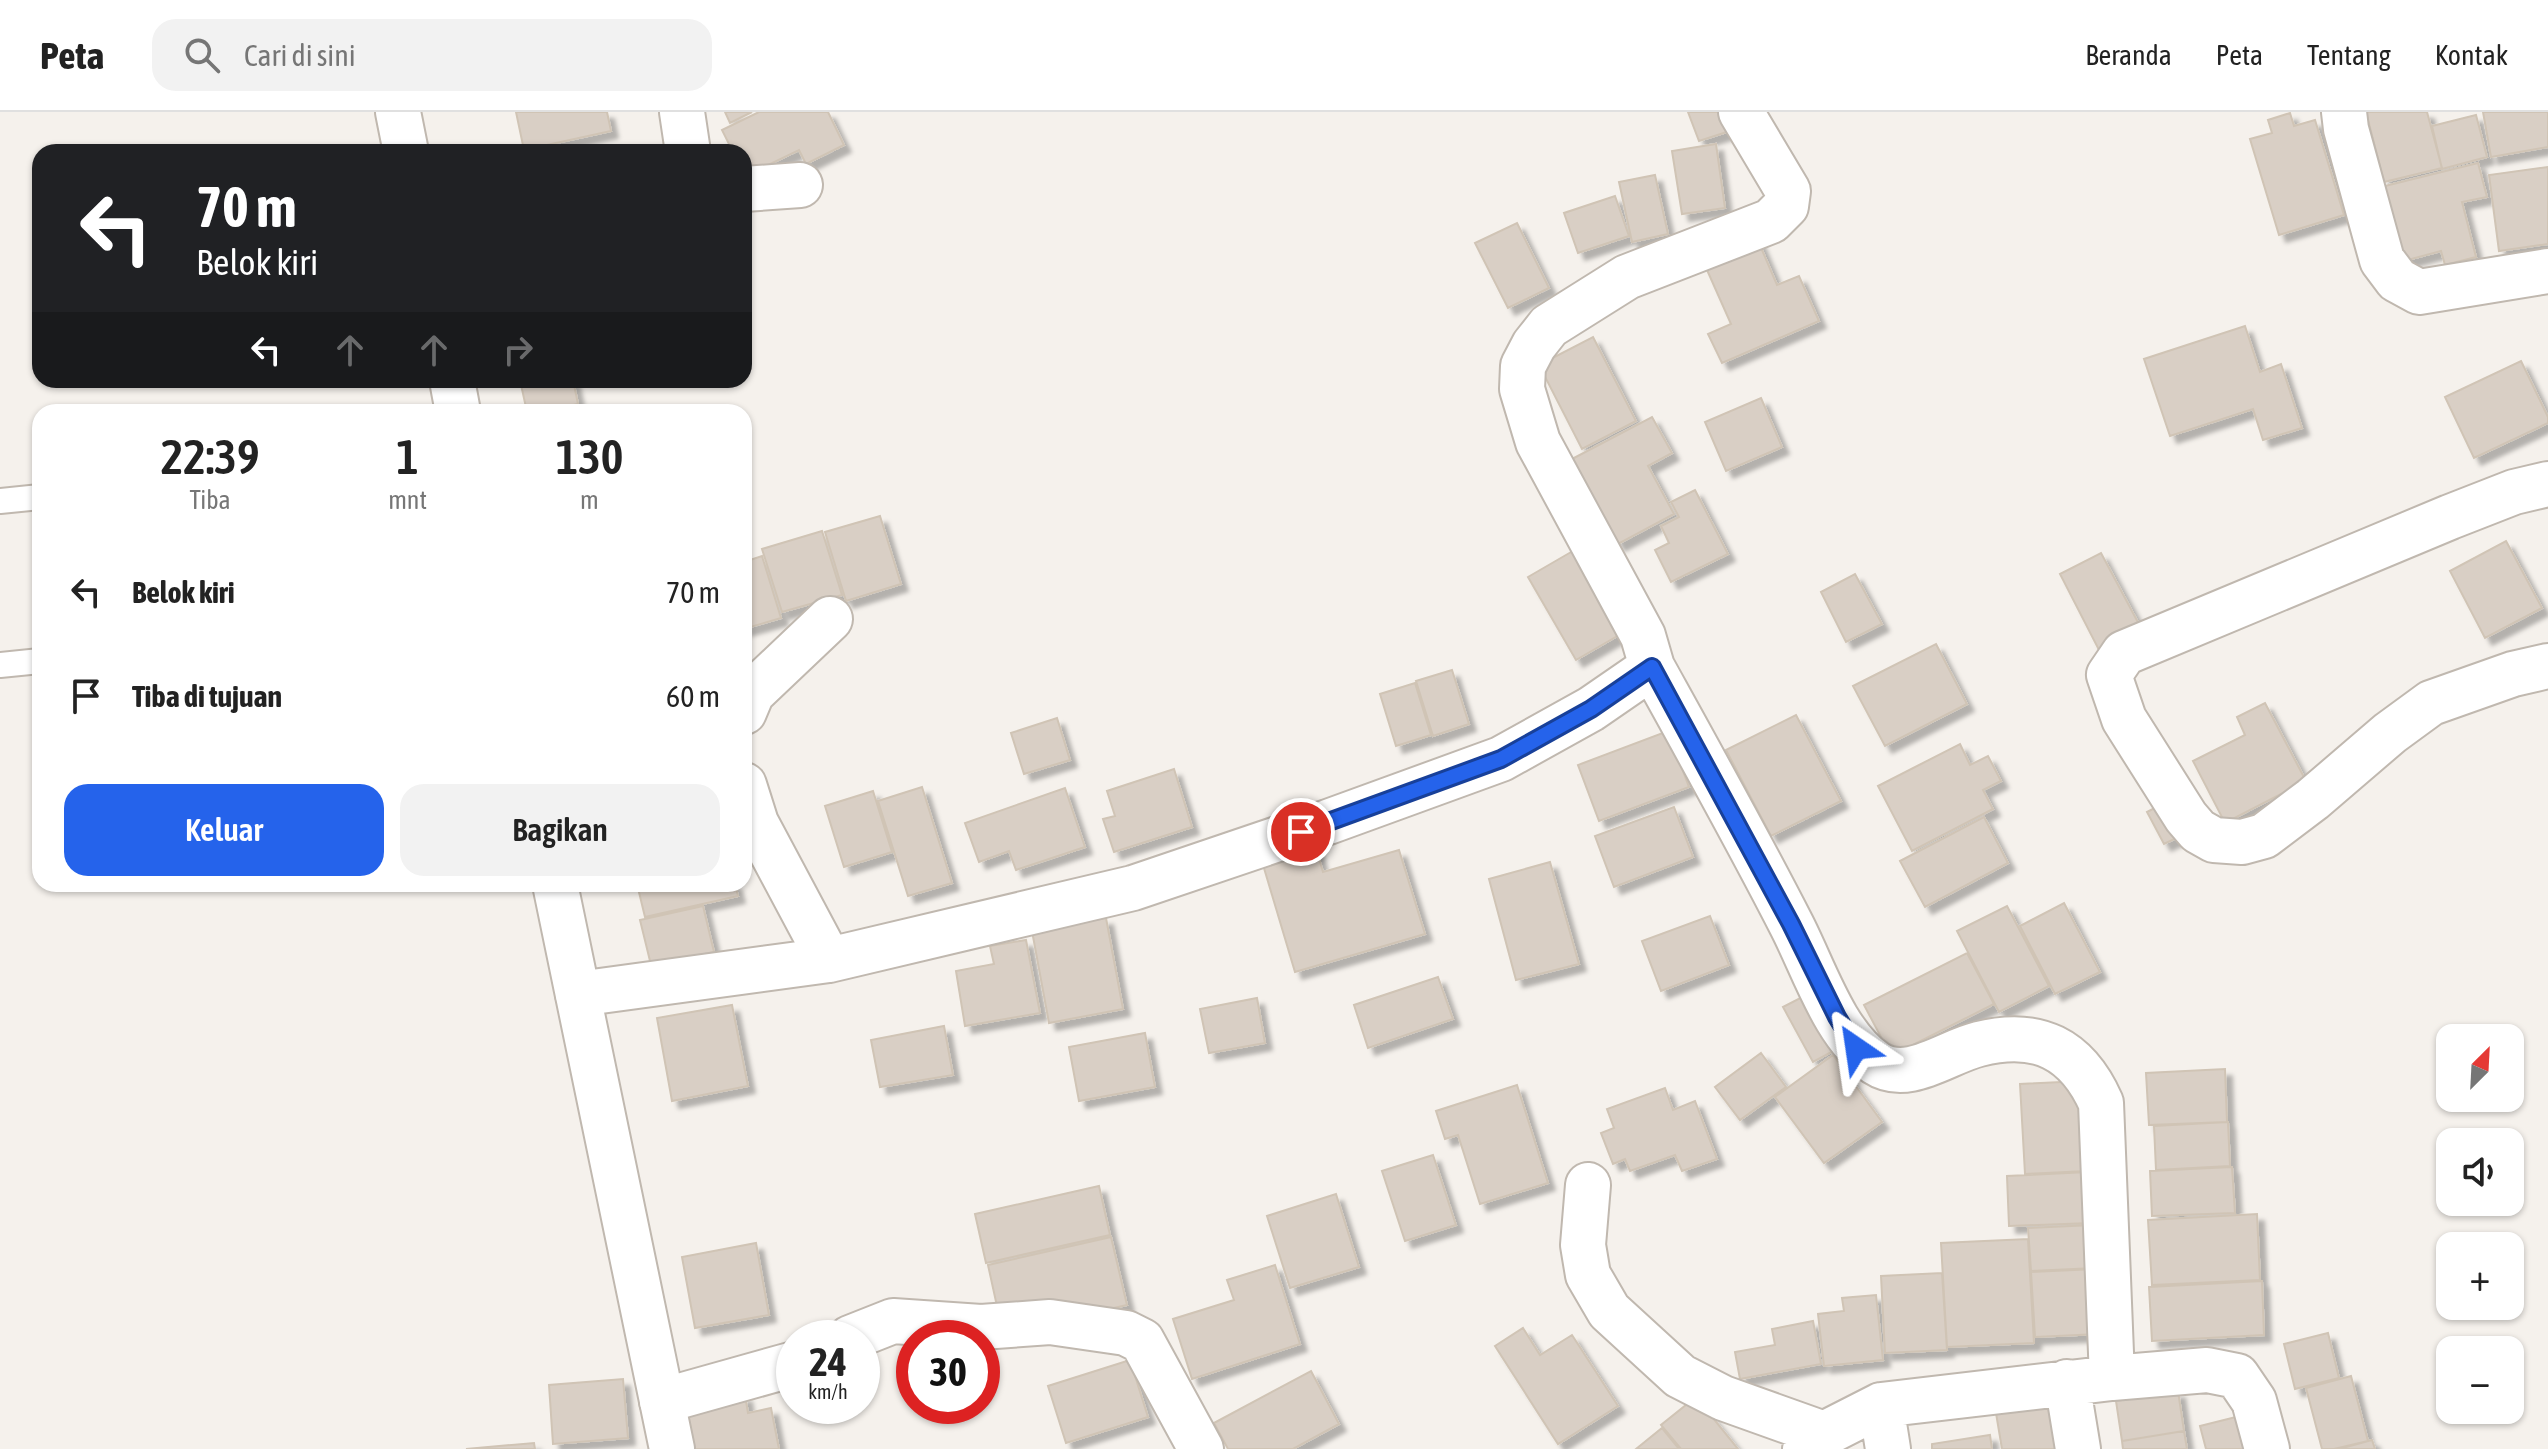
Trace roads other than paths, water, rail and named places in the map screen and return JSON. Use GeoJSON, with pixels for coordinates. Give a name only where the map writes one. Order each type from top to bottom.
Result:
{"type":"FeatureCollection","features":[{"type":"Feature","properties":{"kind":"street"},"geometry":{"type":"LineString","coordinates":[[398,112],[404,144]]}},
{"type":"Feature","properties":{"kind":"street"},"geometry":{"type":"LineString","coordinates":[[682,112],[687,144]]}},
{"type":"Feature","properties":{"kind":"street"},"geometry":{"type":"LineString","coordinates":[[1741,112],[1788,191],[1786,206],[1771,221],[1627,277],[1549,326],[1523,366],[1522,389],[1538,442],[1643,636],[1652,667],[1856,1048],[1892,1071],[1907,1070],[1979,1044],[2014,1040],[2041,1042],[2071,1057],[2090,1078],[2101,1103],[2112,1378]]}},
{"type":"Feature","properties":{"kind":"street"},"geometry":{"type":"LineString","coordinates":[[2344,112],[2382,260],[2397,280],[2419,292],[2548,271]]}},
{"type":"Feature","properties":{"kind":"street"},"geometry":{"type":"LineString","coordinates":[[752,188],[800,185]]}},
{"type":"Feature","properties":{"kind":"street"},"geometry":{"type":"LineString","coordinates":[[2548,484],[2514,492],[2450,517],[2124,653],[2109,675],[2124,719],[2186,817],[2206,835],[2229,843],[2264,836],[2431,703],[2513,674],[2548,666]]}},
{"type":"Feature","properties":{"kind":"street"},"geometry":{"type":"LineString","coordinates":[[752,693],[830,619]]}},
{"type":"Feature","properties":{"kind":"street"},"geometry":{"type":"LineString","coordinates":[[578,994],[829,960],[1133,888],[1501,759],[1591,709],[1652,667]]}},
{"type":"Feature","properties":{"kind":"street"},"geometry":{"type":"LineString","coordinates":[[752,810],[829,960]]}},
{"type":"Feature","properties":{"kind":"street"},"geometry":{"type":"LineString","coordinates":[[557,892],[672,1449]]}},
{"type":"Feature","properties":{"kind":"street"},"geometry":{"type":"LineString","coordinates":[[1588,1185],[1583,1245],[1588,1275],[1609,1311],[1680,1376],[1814,1442],[1881,1405],[2067,1382],[2207,1370],[2237,1376],[2254,1401],[2267,1449]]}},
{"type":"Feature","properties":{"kind":"street"},"geometry":{"type":"LineString","coordinates":[[880,1326],[893,1321],[981,1327],[1050,1322],[1126,1333],[1142,1341],[1201,1449]]}},
{"type":"Feature","properties":{"kind":"street"},"geometry":{"type":"LineString","coordinates":[[662,1401],[776,1369]]}},
{"type":"Feature","properties":{"kind":"street"},"geometry":{"type":"LineString","coordinates":[[2067,1382],[2078,1449]]}},
{"type":"Feature","properties":{"kind":"street"},"geometry":{"type":"LineString","coordinates":[[1881,1405],[1888,1449]]}},
{"type":"Feature","properties":{"kind":"lane"},"geometry":{"type":"LineString","coordinates":[[0,501],[32,498]]}},
{"type":"Feature","properties":{"kind":"lane"},"geometry":{"type":"LineString","coordinates":[[0,665],[32,662]]}}]}
